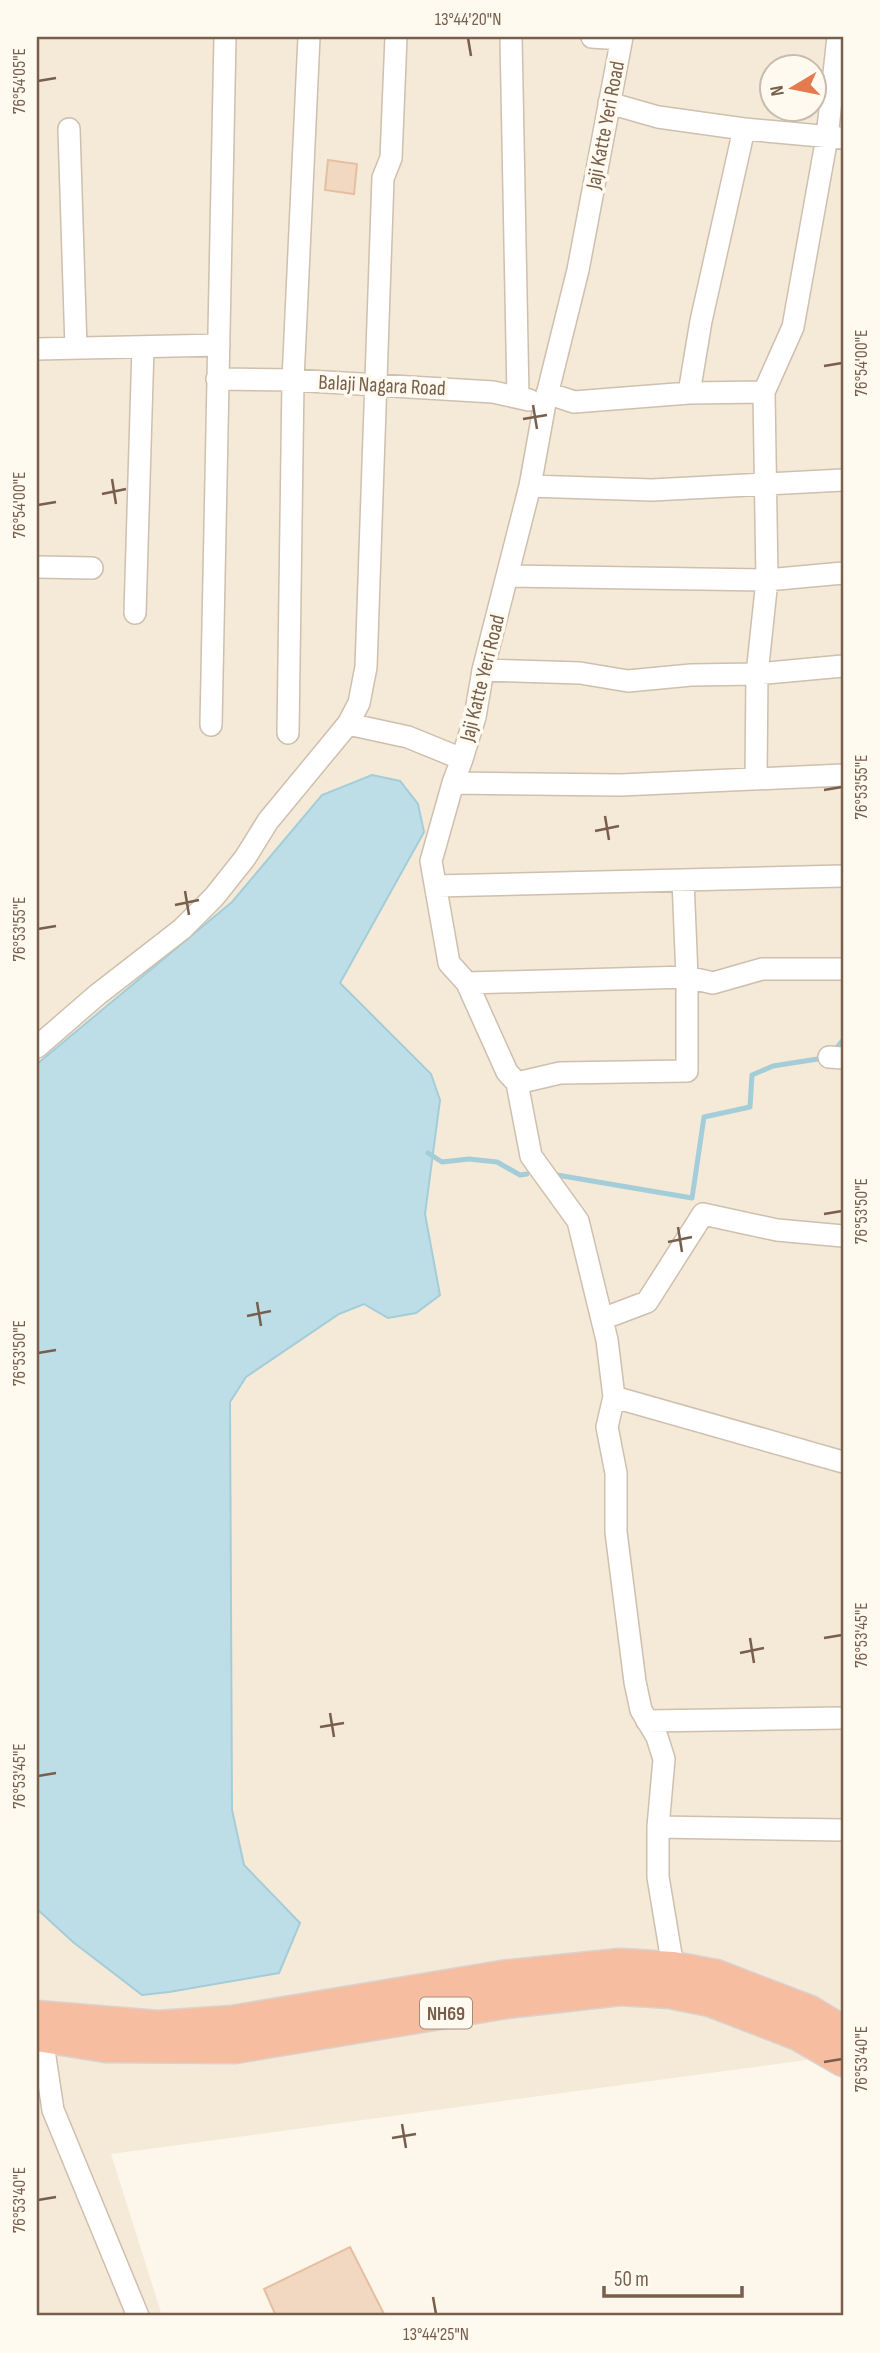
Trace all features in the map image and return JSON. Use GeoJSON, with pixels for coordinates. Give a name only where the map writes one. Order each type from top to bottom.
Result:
{"type":"FeatureCollection","features":[{"type":"Feature","properties":{"kind":"highway","name":"NH69"},"geometry":{"type":"LineString","coordinates":[[38,2030],[106,2047],[235,2048],[506,2003],[620,1990],[716,1975],[810,2011],[843,2031]]}},
{"type":"Feature","properties":{"kind":"highway","name":"NH69"},"geometry":{"type":"LineString","coordinates":[[672,1980],[710,2001],[798,2035],[843,2061]]}},
{"type":"Feature","properties":{"kind":"street"},"geometry":{"type":"LineString","coordinates":[[211,725],[225,37]]}},
{"type":"Feature","properties":{"kind":"street"},"geometry":{"type":"LineString","coordinates":[[288,733],[293,380],[309,37]]}},
{"type":"Feature","properties":{"kind":"street"},"geometry":{"type":"LineString","coordinates":[[37,1047],[97,995],[182,929],[214,897],[245,858],[268,821],[348,724],[359,703],[366,667],[383,178],[391,158],[396,37]]}},
{"type":"Feature","properties":{"kind":"street"},"geometry":{"type":"LineString","coordinates":[[511,37],[519,397]]}},
{"type":"Feature","properties":{"kind":"street","name":"Jaji Katte Yeri Road"},"geometry":{"type":"LineString","coordinates":[[348,724],[408,737],[462,759],[475,717],[483,670],[530,486],[546,398],[578,270],[621,38],[592,37]]}},
{"type":"Feature","properties":{"kind":"street"},"geometry":{"type":"LineString","coordinates":[[756,778],[757,674],[767,580],[764,393],[793,327],[835,137],[838,37]]}},
{"type":"Feature","properties":{"kind":"street"},"geometry":{"type":"LineString","coordinates":[[609,103],[658,117],[744,129],[835,137]]}},
{"type":"Feature","properties":{"kind":"street"},"geometry":{"type":"LineString","coordinates":[[69,129],[76,348]]}},
{"type":"Feature","properties":{"kind":"street"},"geometry":{"type":"LineString","coordinates":[[689,393],[701,321],[744,129]]}},
{"type":"Feature","properties":{"kind":"street"},"geometry":{"type":"LineString","coordinates":[[37,349],[219,345]]}},
{"type":"Feature","properties":{"kind":"street"},"geometry":{"type":"LineString","coordinates":[[135,613],[143,347]]}},
{"type":"Feature","properties":{"kind":"street","name":"Balaji Nagara Road"},"geometry":{"type":"LineString","coordinates":[[217,379],[376,384],[493,392],[574,402],[689,393],[764,393]]}},
{"type":"Feature","properties":{"kind":"street"},"geometry":{"type":"LineString","coordinates":[[530,486],[652,490],[843,480]]}},
{"type":"Feature","properties":{"kind":"street"},"geometry":{"type":"LineString","coordinates":[[37,567],[92,568]]}},
{"type":"Feature","properties":{"kind":"street"},"geometry":{"type":"LineString","coordinates":[[508,576],[767,580],[843,573]]}},
{"type":"Feature","properties":{"kind":"street"},"geometry":{"type":"LineString","coordinates":[[483,670],[580,673],[628,681],[843,666]]}},
{"type":"Feature","properties":{"kind":"street"},"geometry":{"type":"LineString","coordinates":[[462,759],[431,861],[449,963],[467,983],[507,1072],[517,1083],[531,1156],[579,1221],[607,1340],[614,1397],[607,1427],[616,1474],[616,1532],[635,1682],[641,1710],[657,1737],[664,1759],[657,1827],[658,1877],[672,1980]]}},
{"type":"Feature","properties":{"kind":"street"},"geometry":{"type":"LineString","coordinates":[[453,783],[621,785],[843,775]]}},
{"type":"Feature","properties":{"kind":"street"},"geometry":{"type":"LineString","coordinates":[[436,886],[843,876]]}},
{"type":"Feature","properties":{"kind":"street"},"geometry":{"type":"LineString","coordinates":[[517,1083],[560,1073],[687,1071],[687,977],[682,880]]}},
{"type":"Feature","properties":{"kind":"street"},"geometry":{"type":"LineString","coordinates":[[467,983],[687,977],[713,983],[762,969],[843,969]]}},
{"type":"Feature","properties":{"kind":"street"},"geometry":{"type":"LineString","coordinates":[[602,1319],[646,1303],[703,1214],[777,1230],[843,1236]]}},
{"type":"Feature","properties":{"kind":"street"},"geometry":{"type":"LineString","coordinates":[[614,1397],[843,1462]]}},
{"type":"Feature","properties":{"kind":"street"},"geometry":{"type":"LineString","coordinates":[[647,1721],[843,1718]]}},
{"type":"Feature","properties":{"kind":"street"},"geometry":{"type":"LineString","coordinates":[[657,1827],[843,1830]]}},
{"type":"Feature","properties":{"kind":"street"},"geometry":{"type":"LineString","coordinates":[[38,2030],[53,2110],[138,2316]]}},
{"type":"Feature","properties":{"kind":"shaded area"},"geometry":{"type":"Polygon","coordinates":[[[37,37],[843,37],[843,2055],[111,2154],[162,2316],[37,2316],[37,37]]]}},
{"type":"Feature","properties":{"kind":"water"},"geometry":{"type":"Polygon","coordinates":[[[372,775],[400,781],[418,804],[424,832],[340,983],[431,1074],[440,1100],[425,1214],[440,1295],[416,1313],[388,1318],[364,1304],[339,1314],[246,1377],[230,1402],[232,1810],[244,1865],[300,1923],[279,1973],[142,1995],[73,1942],[37,1909],[37,1064],[232,902],[322,795],[372,775]]]}},
{"type":"Feature","properties":{"kind":"building"},"geometry":{"type":"Polygon","coordinates":[[[328,160],[357,164],[354,194],[325,190],[328,160]]]}},
{"type":"Feature","properties":{"kind":"building"},"geometry":{"type":"Polygon","coordinates":[[[350,2247],[385,2316],[276,2316],[264,2289],[350,2247]]]}},
{"type":"Feature","properties":{"kind":"waterway"},"geometry":{"type":"LineString","coordinates":[[834,1051],[843,1040]]}},
{"type":"Feature","properties":{"kind":"waterway"},"geometry":{"type":"LineString","coordinates":[[551,1174],[692,1198],[704,1117],[750,1107],[752,1075],[773,1066],[824,1058]]}},
{"type":"Feature","properties":{"kind":"waterway"},"geometry":{"type":"LineString","coordinates":[[428,1153],[442,1162],[469,1159],[497,1162],[520,1175],[527,1174]]}}]}
